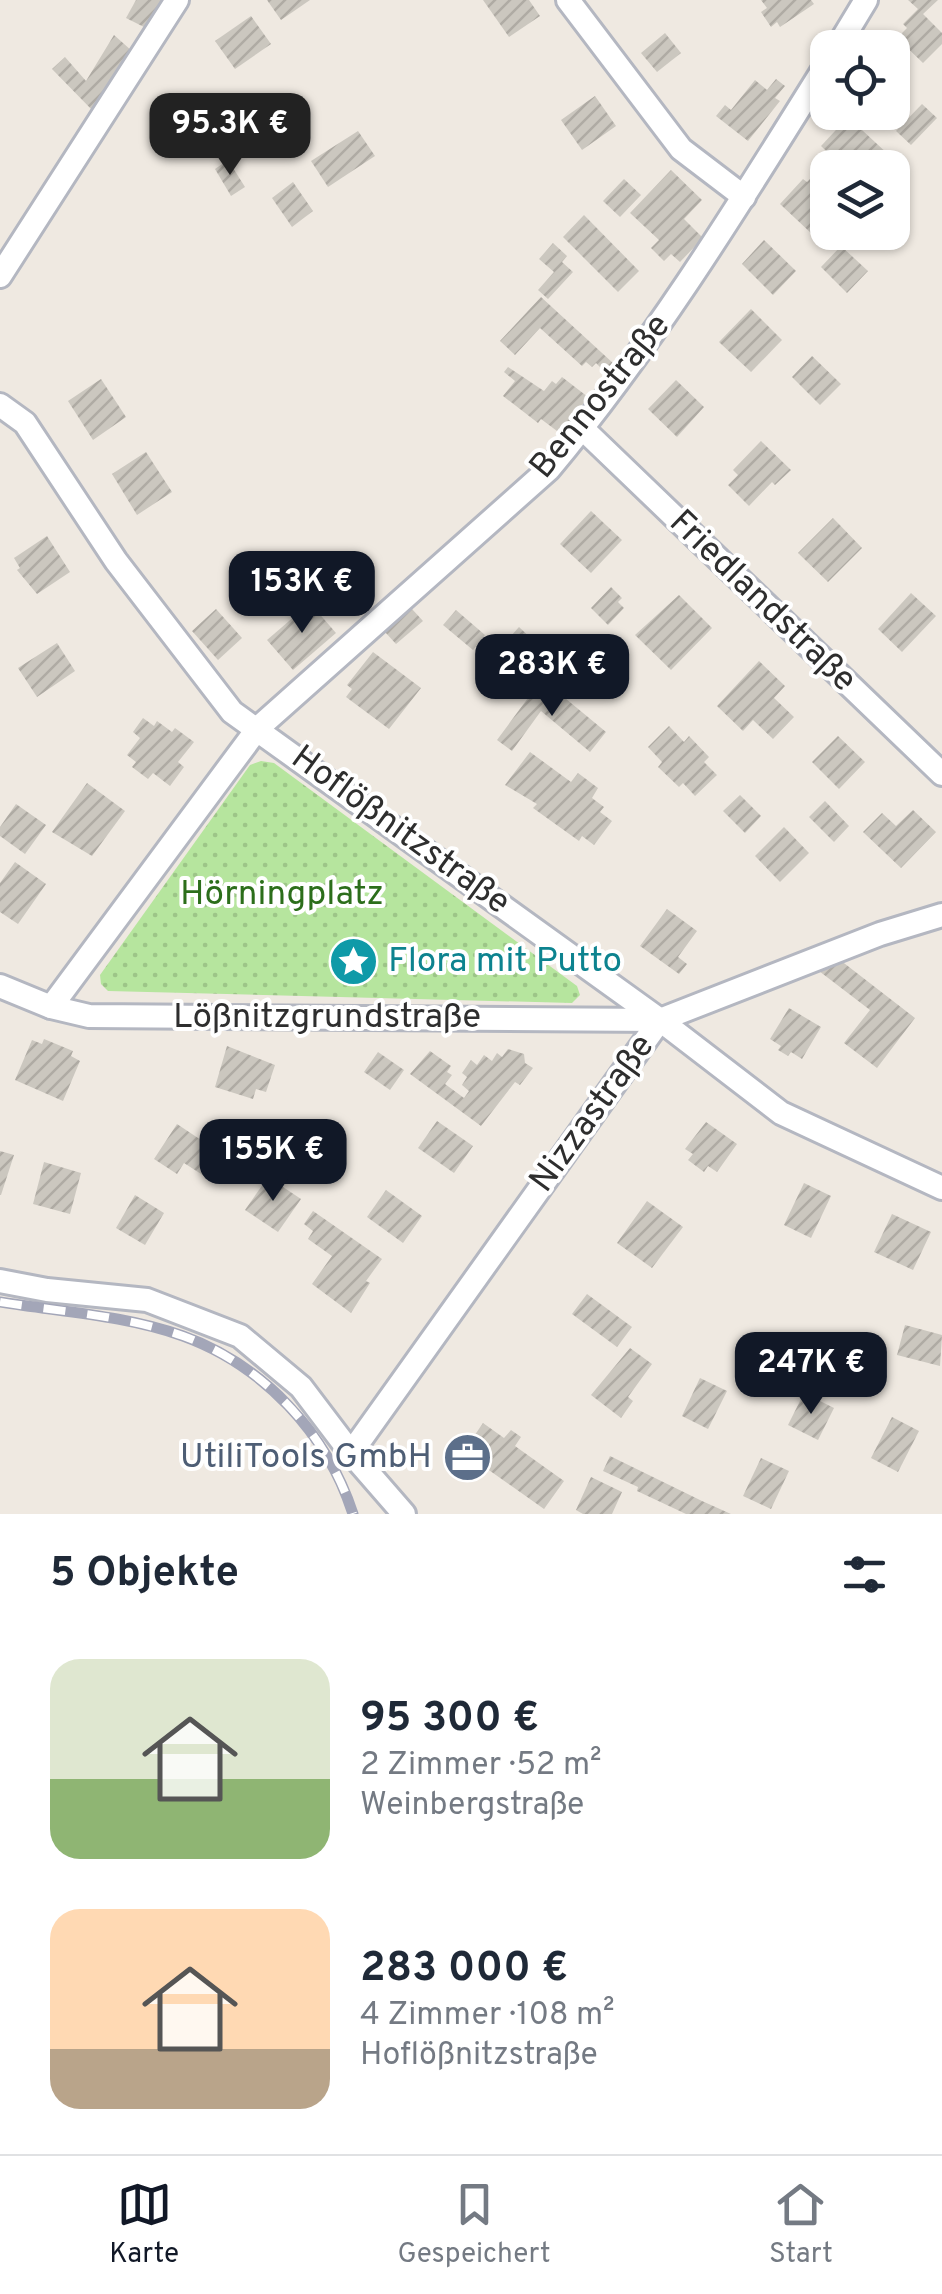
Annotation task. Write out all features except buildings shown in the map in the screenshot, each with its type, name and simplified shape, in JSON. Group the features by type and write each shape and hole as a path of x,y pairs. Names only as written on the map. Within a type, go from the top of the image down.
{"street":[{"path":"0,276 176,0"},
{"path":"568,0 682,149 744,197"},
{"path":"848,30 866,0"},
{"name":"Bennostraße","path":"51,1007 258,728 549,470 583,429 645,348 810,91"},
{"name":"Hoflößnitzstraße","path":"0,405 25,423 116,561 232,712 660,1020 782,1113 942,1188"},
{"name":"Friedlandstraße","path":"583,429 942,774"},
{"name":"Nizzastraße","path":"351,1453 660,1020 880,934 942,915"},
{"name":"Lößnitzgrundstraße","path":"0,986 51,1007 89,1016 660,1020"},
{"path":"0,1281 146,1300 240,1336 300,1386 404,1514"}],"green space":[{"name":"Hörningplatz","path":"261,761 274,763 577,986 580,995 572,1003 108,991 101,984 100,975 250,765"}],"railway":[{"path":"0,1302 161,1329 240,1365 265,1384 309,1430 342,1484 353,1514"}],"place":[{"name":"Flora mit Putto","path":"353,962"},
{"name":"UtiliTools GmbH","path":"467,1458"}]}
